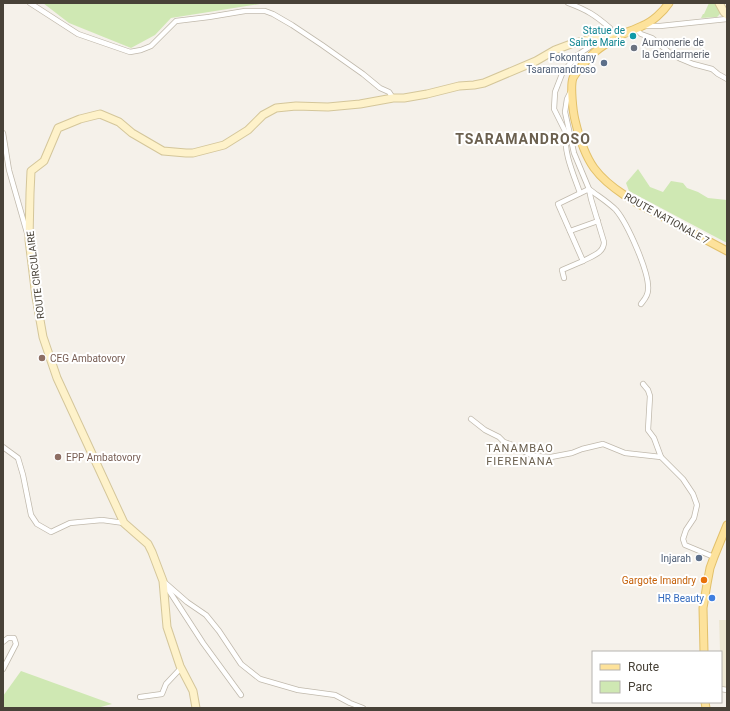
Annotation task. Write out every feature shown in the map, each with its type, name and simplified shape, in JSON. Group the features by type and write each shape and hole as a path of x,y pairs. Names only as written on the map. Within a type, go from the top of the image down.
{"main road":[{"name":"ROUTE NATIONALE 7","path":"669,3 665,9 643,26 608,39 588,58 573,79 572,103 574,117 583,148 588,159 609,184 637,203 727,251"},
{"path":"704,651 703,608 710,568 727,525"}],"street":[{"path":"30,3 78,34 130,52 151,46 176,21 245,11 265,11 292,25 328,49 380,88 389,92 392,98 404,98 459,86 484,83 571,44 608,39"},
{"path":"568,3 586,10 610,28 608,39"},
{"path":"719,3 727,15"},
{"path":"643,26 660,26 727,19"},
{"path":"636,29 641,34 652,38 670,53 693,64 712,69 727,79"},
{"path":"580,193 567,156 565,140 567,135 554,109 555,92 562,74 576,56 608,39"},
{"path":"564,278 562,270 601,252 604,247 604,242 588,189 574,153 565,112 567,99 572,90"},
{"name":"ROUTE CIRCULAIRE","path":"196,708 193,691 182,668 167,627 164,581 148,544 124,523 56,378 43,337 29,240 31,171 44,161 58,128 80,119 100,114 119,122 132,133 163,152 186,154 224,145 248,130 263,115 276,108 296,106 328,107 360,104 392,98"},
{"path":"3,133 9,170 29,240"},
{"path":"583,261 558,204 588,189"},
{"path":"588,189 606,201 616,211 627,228 639,252 648,290 646,297 641,304"},
{"path":"570,231 598,221"},
{"path":"642,384 648,390 650,396 648,430 654,438 661,457 683,479 694,494 698,505 694,518 686,530 683,539 685,545 714,557"},
{"path":"471,418 485,430 499,437 504,442 533,456 551,457 572,453 603,444 625,453 661,457"},
{"path":"3,447 18,458 31,515 37,524 51,532 70,523 102,520 124,523"},
{"path":"164,581 202,643 241,695"},
{"path":"164,581 187,602 206,614 241,664 260,679 298,690 335,695 363,708"},
{"path":"3,642 8,638 14,638 16,644 3,669"},
{"path":"140,697 162,694 166,684 182,668"}],"shaded area":[{"path":"719,620 727,620 727,687 722,687 722,651 720,651"}],"green space":[{"path":"43,3 266,3 171,18 155,35 131,48 69,23"},
{"path":"709,3 715,3 720,10 720,14 717,17 701,18 704,14"},
{"path":"638,169 650,187 663,192 671,181 683,183 687,188 708,198 727,200 727,243 629,191 626,183"},
{"path":"21,671 112,704 97,708 3,708 3,696"}],"place":[{"name":"Statue de Sainte Marie","path":"633,36"},
{"name":"Aumonerie de la Gendarmerie","path":"634,48"},
{"name":"Fokontany Tsaramandroso","path":"604,63"},
{"name":"CEG Ambatovory","path":"42,358"},
{"name":"EPP Ambatovory","path":"58,457"},
{"name":"Injarah","path":"699,558"},
{"name":"Gargote Imandry","path":"704,580"},
{"name":"HR Beauty","path":"712,598"}],"district":[{"name":"TSARAMANDROSO","path":"523,139"},
{"name":"TANAMBAO FIERENANA","path":"520,454"}]}
